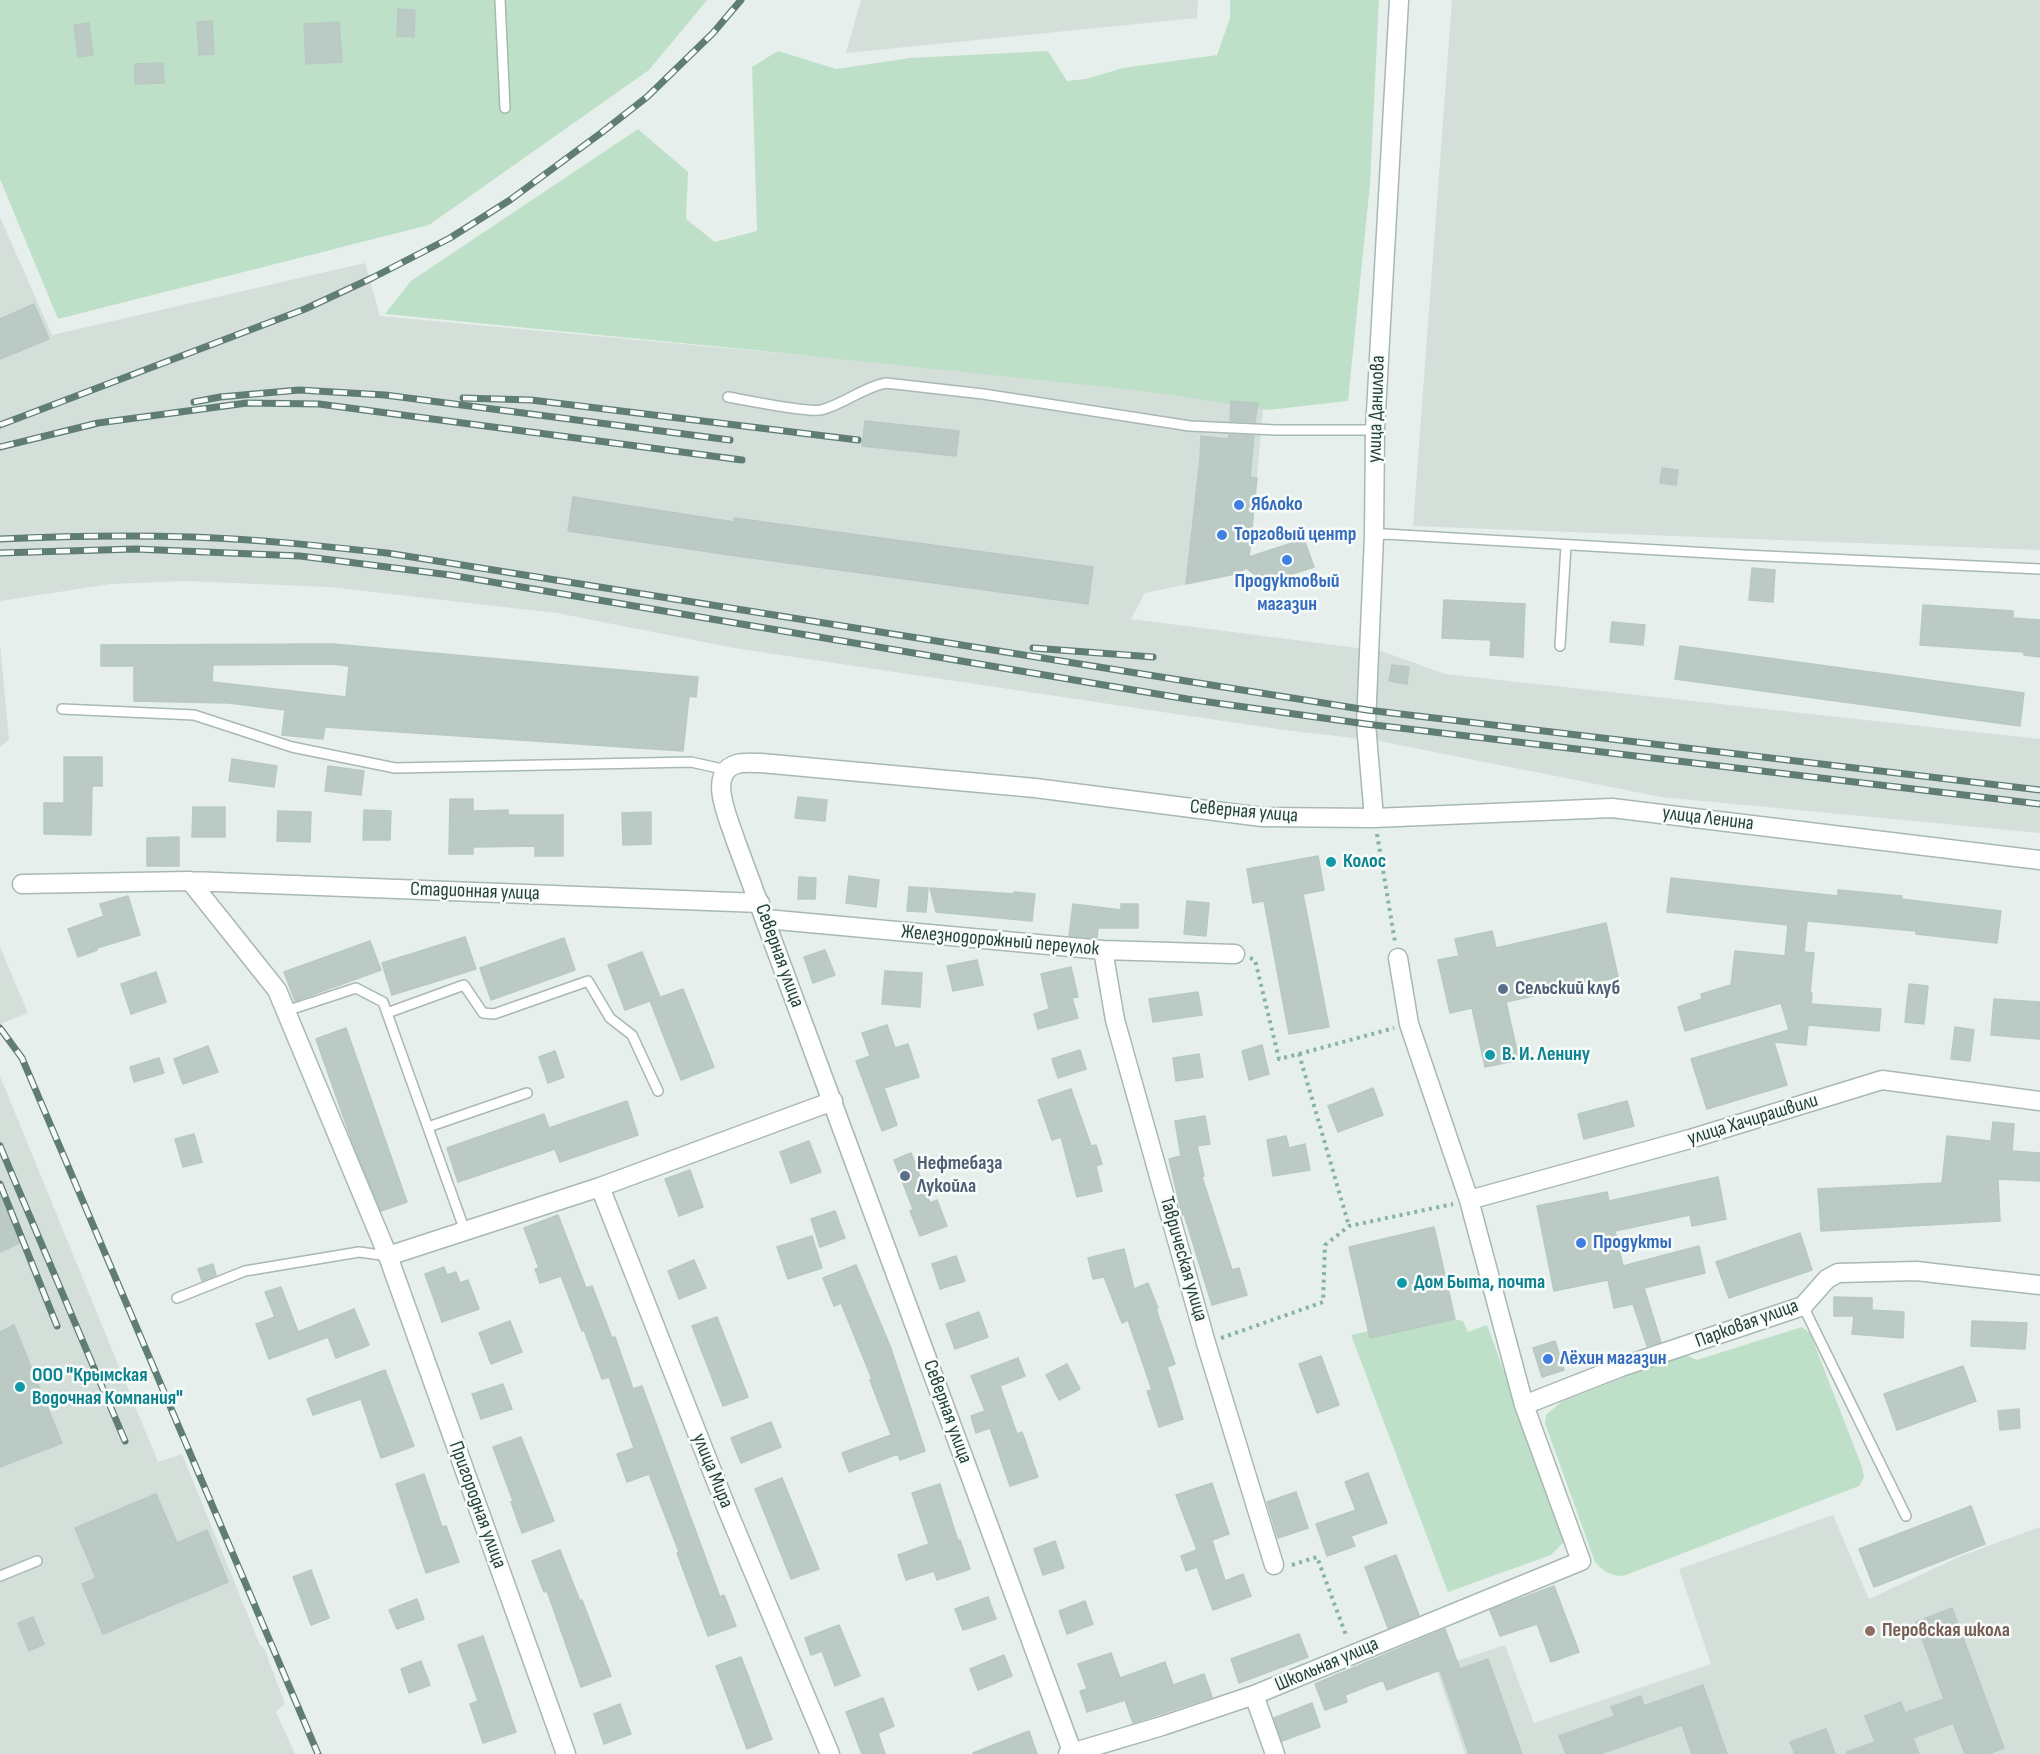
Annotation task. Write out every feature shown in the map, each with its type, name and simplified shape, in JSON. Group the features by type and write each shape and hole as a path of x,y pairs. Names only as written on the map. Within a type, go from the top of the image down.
{"street":[{"name":"улица Данилова","path":"1374,818 1366,724 1374,536 1375,430 1399,0"},
{"name":"Северная улица","path":"1071,1753 735,839 721,792 721,780 726,770 737,764 761,763 1035,788 1262,817 1374,818"},
{"name":"улица Ленина","path":"1374,818 1612,808 2040,860"},
{"name":"Стадионная улица","path":"22,884 190,881 763,911"},
{"path":"190,881 277,990 388,1256 600,1187 833,1101"},
{"name":"Железнодорожный переулок","path":"763,911 1103,950 1235,954"},
{"name":"Таврическая улица","path":"1103,950 1115,1020 1206,1343 1274,1565"},
{"path":"1398,958 1409,1024 1469,1200 1524,1405"},
{"name":"улица Хачирашвили","path":"1469,1200 1690,1139 1881,1080 2040,1101"},
{"name":"улица Мира","path":"600,1187 729,1514 830,1754"},
{"name":"Пригородная улица","path":"388,1256 566,1754"},
{"name":"Парковая улица","path":"1524,1405 1621,1367 1803,1306 1827,1278 1838,1273 1916,1271 2040,1285"},
{"name":"Школьная улица","path":"1071,1753 1254,1695 1581,1561 1524,1405"},
{"path":"1254,1695 1275,1754"}],"lane":[{"path":"500,0 505,108"},
{"path":"728,397 819,411 845,402 872,386 886,383 983,394 1190,426 1276,430 1375,430"},
{"path":"1374,536 1385,534 2040,569"},
{"path":"1560,646 1566,545"},
{"path":"62,709 194,715 292,747 395,768 692,762 726,770"},
{"path":"387,1013 464,986 483,1013 494,1014 588,981 610,1018 632,1035 658,1091"},
{"path":"286,1011 356,988 383,1002 465,1231"},
{"path":"428,1127 527,1093"},
{"path":"177,1298 244,1271 358,1252 388,1256"},
{"path":"1803,1306 1906,1516"},
{"path":"0,1576 37,1561"}],"path":[{"path":"1374,818 1398,958"},
{"path":"1235,954 1255,960 1279,1059 1409,1024"},
{"path":"1299,1054 1349,1226"},
{"path":"1206,1343 1323,1302 1325,1245 1349,1226 1469,1200"},
{"path":"1274,1565 1282,1569 1317,1557 1352,1654"}],"shaded area":[{"path":"861,0 1198,0 1197,18 846,53"},
{"path":"1452,0 2040,0 2040,550 1413,526"},
{"path":"0,217 52,335 365,263 380,316 1264,398 1249,566 1240,573 1145,593 1131,619 1381,651 1445,674 2040,739 2040,833 1661,797 1379,741 1277,729 734,648 557,613 329,587 185,581 111,584 0,601"},
{"path":"0,644 9,740 0,747"},
{"path":"0,947 28,1013 0,1024"},
{"path":"0,1076 158,1462 182,1454 260,1645 264,1648 285,1704 276,1712 295,1754 0,1754"},
{"name":"Перовская школа","path":"1833,1515 1869,1599 1961,1556 2040,1527 2040,1754 1465,1754 1436,1668 1505,1645 1534,1723 1711,1664 1679,1569"}],"green space":[{"path":"0,0 707,0 649,70 429,225 58,319 0,179"},
{"path":"1230,0 1379,0 1370,184 1348,401 1268,410 1144,391 385,314 411,281 638,129 688,172 686,219 715,242 757,231 752,67 778,51 836,69 910,58 1048,51 1067,81 1086,79 1123,68 1217,55 1230,18"},
{"path":"1436,1316 1463,1321 1468,1332 1487,1325 1566,1540 1551,1555 1448,1592 1351,1335"},
{"path":"1802,1327 1810,1333 1862,1467 1864,1477 1859,1486 1623,1576 1611,1574 1601,1568 1595,1562 1545,1423 1546,1415 1561,1402 1684,1354 1697,1360"}],"building":[{"path":"398,9 415,10 414,37 397,36"},
{"path":"212,21 214,54 199,55 197,22"},
{"path":"339,22 342,62 306,64 304,24"},
{"path":"89,23 93,55 78,57 74,25"},
{"path":"163,63 164,83 135,84 135,64"},
{"path":"34,304 49,339 0,359 0,319"},
{"path":"1231,401 1258,403 1255,422 1230,421"},
{"path":"865,421 959,431 956,456 862,446"},
{"name":"Торговый центр","path":"1229,435 1254,436 1250,477 1257,478 1249,557 1304,539 1314,567 1289,575 1283,585 1271,587 1246,568 1240,573 1186,584 1201,436 1228,439"},
{"path":"1662,468 1678,470 1676,485 1660,483"},
{"path":"573,497 734,522 734,518 1093,567 1088,604 568,531"},
{"path":"1752,568 1775,570 1773,602 1749,600"},
{"path":"1444,600 1525,604 1523,657 1490,655 1491,640 1442,638"},
{"path":"1923,605 2013,611 2013,618 2040,620 2040,657 2024,655 2024,652 1920,645"},
{"path":"1612,622 1645,625 1643,645 1610,642"},
{"path":"333,644 698,677 696,697 689,696 683,751 325,727 323,739 282,735 285,710 229,703 134,701 134,666 101,666 101,645","holes":["331,664 349,666 346,697 212,682 213,665"]},
{"path":"1680,646 2024,693 2020,726 1675,679"},
{"path":"1392,665 1409,667 1407,684 1389,681"},
{"path":"64,757 102,757 102,786 92,786 91,835 44,834 44,803 64,803"},
{"path":"232,759 277,766 274,787 229,781"},
{"path":"328,766 364,771 361,795 325,791"},
{"path":"798,797 827,800 825,821 795,818"},
{"path":"450,799 473,799 473,811 508,810 508,815 563,815 563,856 535,856 535,846 473,847 473,854 449,854"},
{"path":"193,807 225,807 225,837 192,837"},
{"path":"364,810 391,811 390,840 363,840"},
{"path":"278,811 311,812 310,842 277,841"},
{"path":"651,812 651,844 623,845 622,813"},
{"path":"179,837 179,866 147,866 147,838"},
{"path":"1318,856 1324,890 1303,894 1329,1027 1289,1034 1264,901 1253,903 1247,869"},
{"path":"849,876 879,880 876,907 846,903"},
{"path":"799,877 816,878 815,899 798,899"},
{"path":"1671,878 1838,896 1838,890 1902,896 1901,899 2001,911 1997,943 1916,934 1916,931 1807,921 1804,952 1814,953 1811,1004 1881,1009 1879,1031 1808,1025 1806,1045 1774,1042 1787,1085 1707,1109 1691,1059 1789,1030 1781,1003 1685,1031 1678,1007 1702,999 1701,994 1731,985 1735,951 1785,956 1788,925 1667,912"},
{"path":"909,887 928,888 926,912 907,911"},
{"path":"930,888 1035,894 1032,921 936,912"},
{"path":"128,896 140,935 97,948 97,950 78,957 68,929 104,916 100,904"},
{"path":"1187,901 1209,903 1206,936 1184,934"},
{"path":"1073,904 1121,910 1121,904 1138,904 1138,928 1098,928 1097,938 1069,936"},
{"name":"Сельский клуб","path":"1606,923 1618,977 1506,1002 1519,1060 1485,1067 1472,1008 1450,1013 1438,960 1459,956 1455,939 1492,931 1496,948"},
{"path":"465,937 476,969 392,995 382,963"},
{"path":"564,938 575,970 491,1000 480,968"},
{"path":"370,941 381,970 295,1001 284,972"},
{"path":"825,950 835,975 813,983 804,957"},
{"path":"642,952 660,997 625,1010 608,965"},
{"path":"977,960 983,985 953,991 947,966"},
{"path":"1071,967 1078,997 1072,998 1078,1018 1038,1029 1034,1014 1049,1009 1041,974"},
{"path":"885,971 922,973 920,1007 882,1004"},
{"path":"156,972 166,1002 131,1014 121,984"},
{"path":"1909,984 1928,986 1924,1024 1905,1022"},
{"path":"683,989 714,1067 681,1080 650,1001"},
{"path":"1198,992 1202,1015 1153,1022 1149,999"},
{"path":"1994,999 2040,1002 2040,1039 1991,1035"},
{"path":"887,1025 895,1048 908,1044 919,1077 884,1088 897,1125 882,1131 856,1061 870,1056 862,1033"},
{"path":"1955,1027 1974,1030 1970,1061 1951,1059"},
{"path":"346,1028 407,1202 381,1211 352,1141 316,1039"},
{"path":"1262,1045 1269,1074 1249,1080 1242,1051"},
{"path":"208,1046 218,1072 183,1084 174,1059"},
{"path":"1080,1050 1086,1069 1058,1078 1052,1059"},
{"path":"555,1051 564,1077 548,1083 539,1057"},
{"path":"1199,1054 1203,1077 1176,1081 1173,1058"},
{"path":"159,1058 164,1073 134,1082 130,1067"},
{"path":"1373,1088 1383,1115 1338,1132 1328,1106"},
{"path":"1071,1089 1091,1146 1096,1145 1102,1164 1096,1166 1102,1191 1077,1197 1061,1137 1052,1140 1038,1100"},
{"path":"627,1101 638,1135 560,1162 555,1149 458,1182 447,1148 544,1114 549,1128"},
{"path":"1627,1101 1634,1126 1584,1139 1578,1114"},
{"path":"1205,1116 1210,1144 1197,1146 1204,1176 1202,1177 1232,1270 1239,1268 1247,1295 1212,1305 1184,1214 1182,1215 1169,1159 1181,1156 1175,1121"},
{"path":"1993,1122 2014,1124 2012,1151 2040,1153 2040,1181 1998,1179 2000,1221 1821,1231 1818,1189 1942,1183 1947,1136 1991,1141"},
{"path":"194,1134 202,1162 183,1167 175,1139"},
{"path":"1286,1136 1289,1148 1305,1144 1310,1170 1273,1176 1267,1140"},
{"path":"809,1141 821,1172 791,1183 780,1152"},
{"path":"911,1153 930,1203 937,1200 947,1226 920,1236 910,1211 913,1209 894,1160"},
{"path":"690,1170 703,1207 679,1216 665,1179"},
{"path":"1718,1177 1726,1219 1692,1226 1690,1215 1615,1231 1623,1266 1699,1246 1705,1273 1644,1288 1661,1342 1647,1346 1633,1304 1614,1308 1608,1280 1554,1291 1537,1206 1607,1192 1609,1201"},
{"path":"0,1190 22,1242 0,1252"},
{"path":"835,1211 845,1238 820,1247 811,1219"},
{"path":"558,1215 586,1288 592,1286 612,1338 615,1337 633,1389 642,1386 720,1597 724,1595 736,1626 708,1636 649,1474 627,1482 617,1454 634,1448 609,1377 602,1379 561,1276 540,1283 535,1269 539,1268 524,1228"},
{"name":"Дом Быта, почта","path":"1434,1227 1455,1319 1370,1338 1349,1247"},
{"path":"1800,1233 1812,1270 1729,1298 1716,1262"},
{"path":"812,1236 822,1268 788,1279 777,1247"},
{"path":"1124,1249 1134,1289 1148,1283 1175,1364 1167,1367 1183,1419 1159,1427 1147,1391 1152,1390 1128,1320 1122,1323 1104,1277 1093,1279 1088,1258"},
{"path":"956,1256 965,1281 940,1289 932,1264"},
{"path":"694,1260 706,1288 679,1299 668,1271"},
{"path":"213,1264 216,1275 202,1281 198,1269"},
{"path":"856,1265 890,1346 925,1451 900,1460 898,1454 849,1472 842,1453 891,1435 870,1380 872,1379 841,1303 834,1306 823,1278"},
{"path":"444,1267 447,1275 456,1272 460,1283 468,1280 479,1309 442,1322 425,1274"},
{"path":"281,1287 298,1332 354,1309 369,1345 336,1358 328,1337 269,1359 256,1324 275,1317 265,1292"},
{"path":"1834,1297 1872,1298 1872,1310 1904,1312 1903,1338 1852,1334 1854,1316 1834,1316"},
{"path":"979,1312 988,1337 955,1349 946,1324"},
{"path":"717,1317 748,1397 723,1406 692,1326"},
{"path":"510,1321 522,1352 491,1364 479,1333"},
{"path":"1972,1321 2027,1323 2025,1349 1971,1346"},
{"name":"ООО \"Крымская Водочная Компания\"","path":"14,1325 62,1443 0,1467 0,1332"},
{"name":"Лёхин магазин","path":"1555,1341 1564,1370 1542,1377 1533,1348"},
{"path":"1321,1356 1339,1405 1317,1413 1299,1364"},
{"path":"1018,1358 1025,1376 1000,1386 1017,1434 1022,1432 1038,1477 1010,1486 990,1428 976,1433 971,1416 985,1411 971,1376"},
{"path":"1067,1364 1080,1389 1059,1400 1046,1375"},
{"path":"1963,1366 1976,1401 1897,1430 1884,1394"},
{"path":"385,1370 414,1446 381,1458 361,1399 313,1415 307,1399"},
{"path":"503,1384 512,1409 481,1419 472,1394"},
{"path":"2019,1409 2020,1428 2000,1430 1998,1411"},
{"path":"771,1422 781,1447 741,1463 731,1438"},
{"path":"521,1437 554,1521 522,1533 493,1447"},
{"path":"1368,1473 1387,1523 1351,1536 1355,1546 1327,1556 1316,1524 1356,1510 1345,1482"},
{"path":"424,1474 442,1527 446,1526 459,1562 426,1573 396,1484"},
{"path":"782,1478 819,1569 791,1579 755,1489"},
{"path":"1212,1483 1229,1534 1212,1540 1225,1581 1243,1574 1251,1596 1213,1610 1197,1567 1186,1571 1181,1556 1197,1550 1176,1495"},
{"path":"940,1484 958,1541 960,1540 970,1569 937,1580 934,1571 906,1580 898,1555 929,1544 912,1493"},
{"path":"1296,1492 1308,1528 1278,1538 1267,1502"},
{"path":"156,1494 177,1543 207,1530 228,1582 103,1634 82,1584 96,1578 75,1528"},
{"path":"1971,1506 1985,1544 1874,1587 1859,1549"},
{"path":"1055,1541 1064,1568 1043,1575 1034,1549"},
{"path":"560,1550 611,1676 581,1687 547,1591 544,1592 532,1561"},
{"path":"1396,1555 1419,1615 1388,1628 1365,1567"},
{"path":"311,1570 329,1618 311,1625 293,1577"},
{"path":"1554,1586 1579,1652 1551,1662 1537,1624 1500,1636 1490,1610"},
{"path":"988,1597 996,1619 963,1630 955,1609"},
{"path":"417,1599 424,1619 397,1629 389,1610"},
{"path":"1085,1601 1093,1624 1067,1634 1059,1611"},
{"path":"1952,1608 2004,1748 1988,1754 1965,1754 1953,1723 1913,1738 1919,1754 1847,1754 1847,1752 1875,1742 1865,1716 1901,1702 1905,1713 1944,1699 1916,1622"},
{"path":"33,1617 44,1644 29,1651 18,1623"},
{"path":"839,1625 860,1676 835,1686 822,1651 811,1655 805,1638"},
{"path":"1445,1629 1460,1669 1488,1659 1522,1754 1469,1754 1440,1670 1387,1690 1383,1680 1345,1695 1347,1702 1325,1710 1315,1684"},
{"path":"1299,1634 1308,1657 1239,1683 1231,1659"},
{"path":"483,1636 516,1732 483,1743 470,1704 478,1701 458,1645"},
{"path":"1111,1653 1120,1678 1165,1662 1173,1685 1204,1674 1212,1697 1133,1723 1125,1700 1087,1712 1080,1691 1087,1689 1078,1664"},
{"path":"1004,1655 1012,1676 978,1690 970,1669"},
{"path":"741,1657 772,1739 747,1749 716,1666"},
{"path":"421,1661 430,1685 409,1693 401,1669"},
{"path":"1703,1685 1727,1754 1692,1754 1682,1725 1600,1754 1566,1754 1559,1736 1615,1716 1611,1707 1641,1696 1644,1706"},
{"path":"883,1698 894,1726 878,1733 885,1754 862,1754 846,1712"},
{"path":"1312,1703 1320,1727 1282,1741 1274,1718"},
{"path":"620,1704 631,1734 604,1744 594,1714"},
{"path":"1826,1729 1835,1754 1795,1754 1790,1742"},
{"path":"1029,1731 1037,1754 973,1754 973,1753"}],"railway":[{"path":"0,425 305,309 450,238 510,200 647,97 713,33 741,0"},
{"path":"194,402 220,397 299,390 385,395 730,440"},
{"path":"463,398 531,400 858,440"},
{"path":"0,447 98,423 247,403 319,404 742,460"},
{"path":"0,539 96,536 192,537 314,545 387,553 1367,710 2040,790"},
{"path":"0,553 135,549 300,556 450,575 1187,699 1366,724 2040,804"},
{"path":"1033,648 1153,657"},
{"path":"0,1028 22,1058 318,1754"},
{"path":"0,1146 125,1441"},
{"path":"0,1184 57,1326"}],"place":[{"name":"Яблоко","path":"1239,505"},
{"name":"Торговый центр","path":"1222,535"},
{"name":"Продуктовый магазин","path":"1287,560"},
{"name":"Колос","path":"1331,862"},
{"name":"Сельский клуб","path":"1503,989"},
{"name":"В. И. Ленину","path":"1490,1055"},
{"name":"Нефтебаза Лукойла","path":"905,1176"},
{"name":"Продукты","path":"1581,1243"},
{"name":"Дом Быта, почта","path":"1402,1283"},
{"name":"Лёхин магазин","path":"1548,1359"},
{"name":"ООО \"Крымская Водочная Компания\"","path":"20,1387"},
{"name":"Перовская школа","path":"1870,1631"}]}
